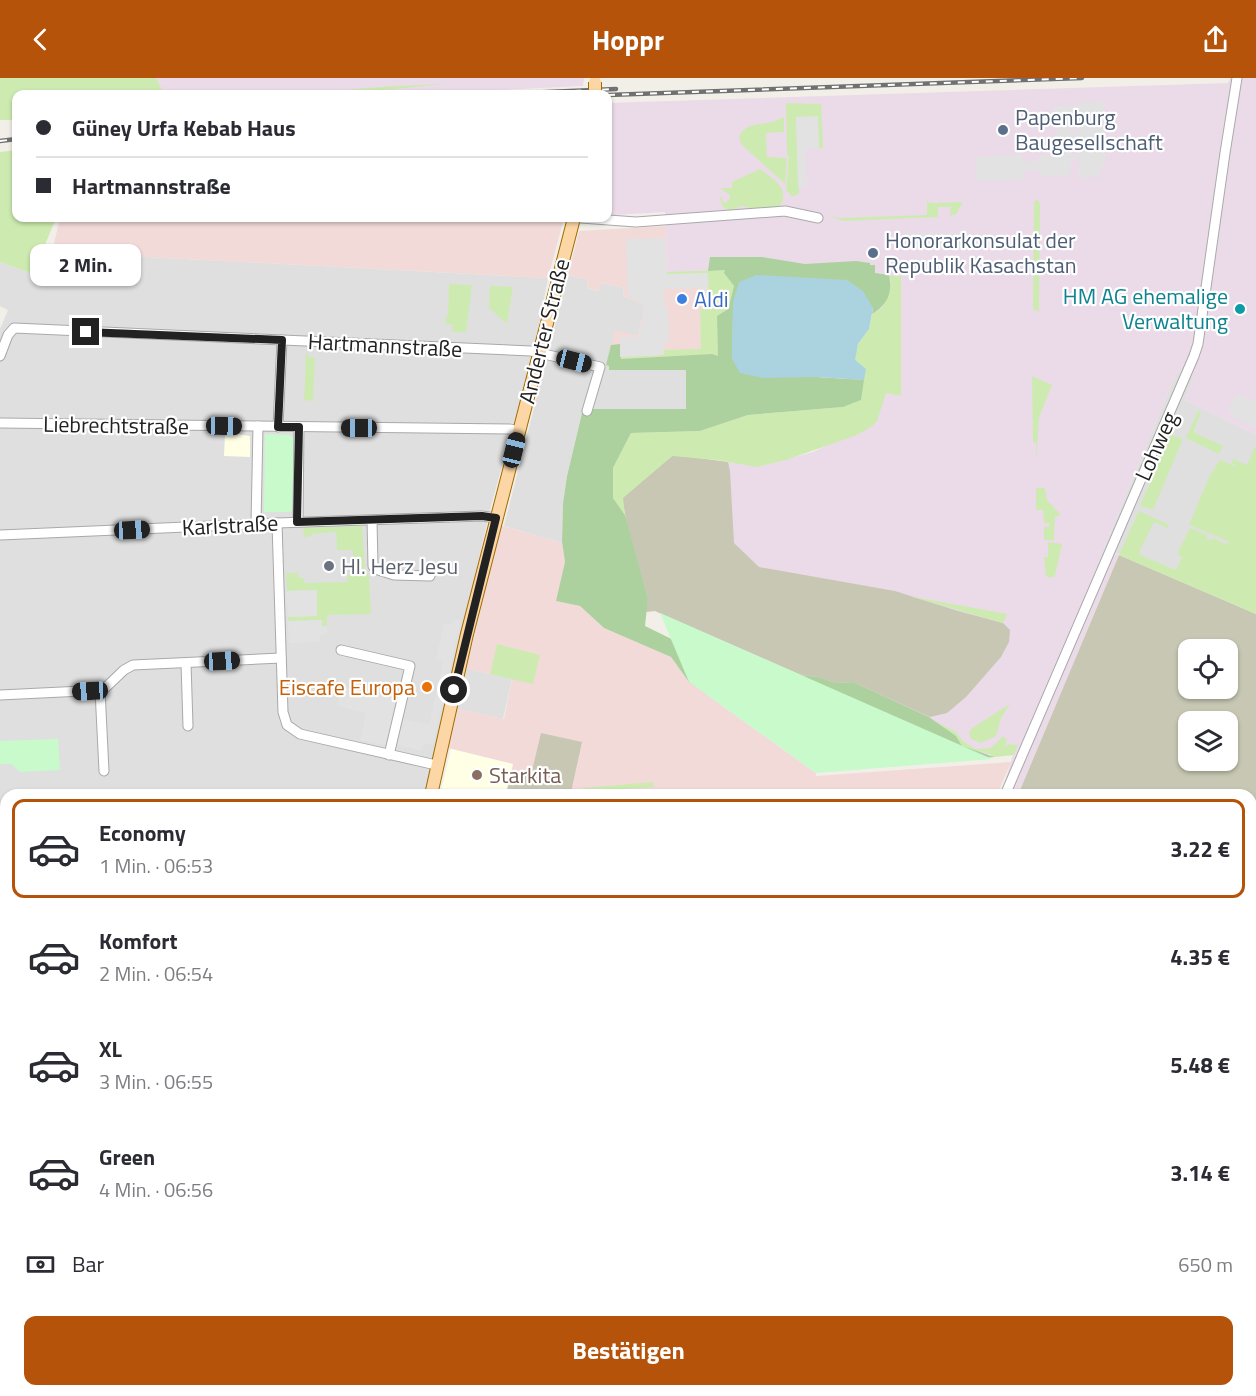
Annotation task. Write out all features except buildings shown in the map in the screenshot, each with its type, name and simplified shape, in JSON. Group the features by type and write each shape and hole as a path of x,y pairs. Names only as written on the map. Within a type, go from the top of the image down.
{"main road":[{"name":"Anderter Straße","path":"432,789 496,518 573,222"}],"street":[{"name":"Lohweg","path":"1008,789 1194,356 1237,78"},
{"path":"612,220 636,222 785,211 818,218"},
{"name":"Hartmannstraße","path":"0,356 11,331 17,328 538,353 600,367 587,411"},
{"path":"278,427 282,340"},
{"name":"Liebrechtstraße","path":"0,423 510,429 519,431"},
{"path":"256,524 258,426"},
{"path":"297,522 299,427"},
{"name":"Karlstraße","path":"0,535 297,522 482,516 496,518"},
{"path":"372,520 373,566 375,569 394,575 430,576"},
{"path":"277,523 284,718 292,730 300,734 436,765"},
{"path":"341,650 410,666 389,755"},
{"path":"0,695 100,690 106,688 124,670 133,665 281,658"},
{"path":"186,663 188,726"},
{"path":"100,690 104,771"}],"shaded area":[{"path":"146,78 584,78 583,86 497,90 145,90"},
{"path":"1230,78 1256,78 1256,435 1185,400 1194,377 1177,371 1104,548 1119,555 1021,789 1003,789 1014,751 982,755 655,611 645,612 627,525 634,489 665,462 686,457 761,466 813,452 873,423 866,369 873,308 668,273 665,212 612,214 612,103 1228,83"},
{"path":"1104,102 1106,162 1097,177 1079,178 1077,103"},
{"path":"1075,105 1076,126 1068,127 1069,130 1076,130 1077,150 1069,151 1070,154 1076,154 1076,160 1070,161 1071,175 1040,176 1039,170 1023,171 1023,179 977,181 976,157 1022,155 1023,162 1039,161 1039,155 1061,155 1061,151 1055,151 1055,131 1061,130 1060,114 1054,113 1054,107"},
{"path":"818,116 819,148 805,149 807,187 798,187 796,117"},
{"path":"59,222 563,222 548,278 52,252"},
{"path":"666,226 668,273 725,270 718,357 609,370 609,366 606,365 615,330 638,336 645,305 623,296 624,288 601,283 599,291 587,288 588,280 568,275 579,231"},
{"path":"907,233 965,234 964,249 906,249"},
{"path":"665,238 667,274 708,273 708,292 699,293 699,288 664,289 665,308 668,308 669,342 663,342 664,355 620,357 620,337 639,337 645,308 645,305 628,296 626,239"},
{"path":"52,252 548,278 535,346 491,506 426,789 0,789 0,329 8,310 0,306 0,262 33,274"},
{"path":"568,275 588,280 587,288 598,291 601,283 624,288 623,296 645,305 638,336 615,331 609,369 686,370 686,409 583,409 567,476 563,503 562,543 504,526"},
{"path":"1177,371 1194,377 1185,400 1256,435 1256,490 1204,591 1104,548"},
{"path":"1236,393 1256,402 1256,428 1232,417 1234,415 1228,411"},
{"path":"225,435 250,436 250,457 224,456"},
{"path":"676,455 728,462 734,543 759,567 895,591 1003,623 1010,630 1009,642 1001,657 966,697 947,713 930,717 853,682 837,683 801,675 655,611 645,612 648,598 627,525 622,498"},
{"path":"499,525 562,543 565,562 557,601 580,606 604,628 671,657 689,682 816,773 816,776 1011,762 1000,789 564,789 531,775 511,771 512,764 445,747 454,708 504,719 512,679 464,668"},
{"path":"1119,555 1256,614 1256,789 1021,789"},
{"path":"317,590 317,616 288,617 286,591"},
{"path":"453,619 461,620 433,745 424,743 422,751 397,745 402,719 429,725 443,662 436,659 444,623 451,624"},
{"path":"322,620 322,626 327,626 327,634 320,635 320,642 289,643 288,621"},
{"path":"464,668 512,679 503,719 454,708"},
{"path":"342,687 399,700 389,743 385,745 360,740 366,713 337,706"},
{"path":"541,733 582,742 572,789 507,789 511,771 531,775"},
{"name":"Starkita","path":"451,749 513,764 507,789 441,789"}],"green space":[{"path":"0,78 156,78 162,90 12,90 12,120 0,120"},
{"path":"447,84 383,90 346,90"},
{"path":"786,103 821,104 823,148 819,148 818,117 796,117 799,194 791,197 791,194 786,191 789,156 787,154"},
{"path":"784,117 784,132 766,133 767,157 787,158 785,184 742,145 739,138 749,126 776,121"},
{"path":"12,150 12,222 54,222 33,274 0,262 0,152"},
{"path":"760,169 775,180 782,190 782,201 779,207 759,210 742,206 730,211 722,206 720,197 726,203 730,195 720,188 732,188 732,182"},
{"path":"1038,200 1040,204 1039,312 1033,309 1034,201"},
{"path":"927,201 931,203 963,202 956,214 950,216 951,207 938,207 938,217 843,221 826,215 839,218 927,215"},
{"path":"710,257 762,257 805,264 856,261 870,263 870,265 875,265 875,273 889,275 889,293 882,307 872,314 873,308 733,325 732,359 817,377 864,380 861,400 843,407 748,415 700,431 631,433 613,468 613,498 625,515 648,598 645,626 690,648 789,674 818,677 837,683 853,682 929,717 956,736 962,746 995,757 817,771 689,682 671,657 604,628 580,606 556,601 565,562 562,542 563,503 583,409 686,409 686,370 609,370 609,366 606,365 611,345 620,344 621,359 712,354 718,356 717,316 728,309 734,286 724,273 725,270 708,271"},
{"path":"725,270 725,274 734,286 728,309 717,316 718,357 712,354 620,359 620,357 663,355 663,350 701,349 700,309 709,309 708,273 667,275 666,272"},
{"path":"889,276 901,276 901,396 886,393 877,421 871,427 857,435 786,460 757,467 717,460 672,456 623,498 625,515 613,498 613,468 631,433 700,431 748,415 843,407 858,344 869,329 872,314 882,308 891,281"},
{"path":"449,284 472,285 466,332 452,332 453,325 446,324"},
{"path":"490,286 513,287 507,324 489,308"},
{"path":"306,353 308,357 315,358 313,401 304,400"},
{"path":"1032,376 1052,385 1039,418 1036,461 1036,443 1033,442"},
{"path":"1198,411 1201,412 1193,432 1223,446 1219,454 1186,438"},
{"path":"265,434 290,435 294,438 292,510 290,512 264,512"},
{"path":"1171,435 1181,438 1182,441 1153,510 1140,506"},
{"path":"1256,445 1256,614 1119,555 1139,511 1169,525 1168,528 1154,522 1139,552 1140,555 1176,570 1182,557 1177,554 1190,528 1207,535 1207,539 1213,538 1228,545 1228,541 1189,525 1210,475 1220,460 1238,467 1232,463 1233,459 1247,465"},
{"path":"1036,488 1045,488 1047,500 1061,515 1055,517 1054,540 1044,540 1044,525 1049,527 1049,523 1044,523 1043,510 1036,510"},
{"path":"362,526 365,572 369,575 371,614 327,615 327,626 322,626 322,620 288,621 288,617 305,617 317,596 316,590 287,591 286,573 298,573 298,577 304,578 304,583 347,582 348,575 354,575 356,572 353,564 353,550 337,550 336,532 304,537 303,528"},
{"path":"1048,542 1062,544 1055,576 1050,578 1046,576 1044,557 1048,557"},
{"path":"909,596 1007,614 1003,623"},
{"path":"660,613 992,759 816,773 689,682"},
{"path":"497,644 540,655 533,684 490,674"},
{"path":"1010,704 1001,718 996,736 981,743 971,739 969,732 972,728"},
{"path":"936,722 955,731 963,741 975,749 991,748 1003,736 1007,740 1005,747 1009,744 1018,745 1014,755 995,757 985,752 973,751 962,746 956,736"},
{"path":"58,739 60,770 20,772 11,764 0,764 0,741"},
{"path":"653,782 654,787 624,789 583,788"}],"water":[{"path":"757,275 847,280 863,291 873,308 869,329 858,344 855,360 866,369 864,380 817,377 763,378 740,373 732,359 733,302 739,282"}],"railway":[{"path":"612,95 1082,78"},
{"path":"594,90 616,89"},
{"path":"0,141 12,140"}],"place":[{"name":"Papenburg Baugesellschaft","path":"1003,130"},
{"name":"Honorarkonsulat der Republik Kasachstan","path":"873,253"},
{"name":"Aldi","path":"682,299"},
{"name":"HM AG ehemalige Verwaltung","path":"1240,309"},
{"name":"Hl. Herz Jesu","path":"329,566"},
{"name":"Eiscafe Europa","path":"427,687"},
{"name":"Starkita","path":"477,775"}],"route":[{"path":"86,332 282,340 278,427 299,427 297,522 482,516 496,518 454,690"}]}
